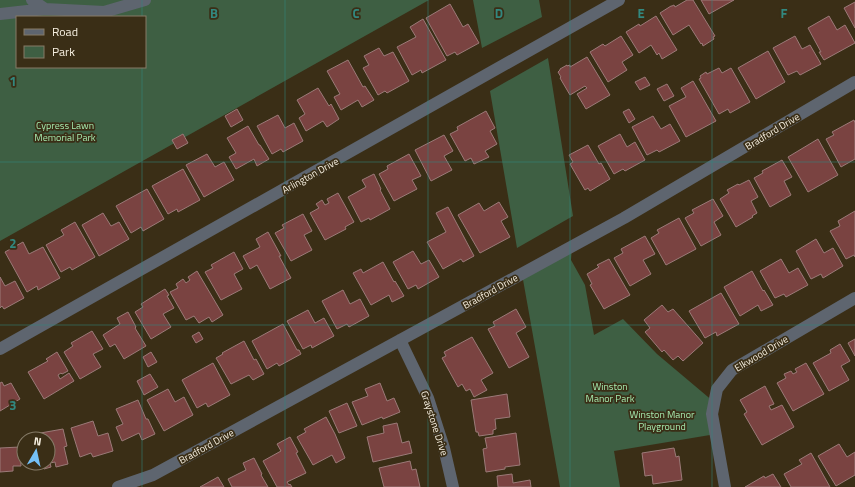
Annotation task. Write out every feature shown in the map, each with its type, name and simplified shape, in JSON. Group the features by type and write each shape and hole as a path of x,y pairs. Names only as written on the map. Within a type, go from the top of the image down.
{"street":[{"path":"32,0 45,8"},
{"path":"0,14 45,8 104,12 145,0"},
{"name":"Arlington Drive","path":"0,349 619,0"},
{"name":"Bradford Drive","path":"118,487 153,476 624,218 855,82"},
{"name":"Elkwood Drive","path":"725,487 712,414 717,389 732,370 855,298"},
{"name":"Graystone Drive","path":"400,340 428,398 444,448 453,487"}],"green space":[{"name":"Cypress Lawn Memorial Park","path":"0,0 429,0 0,241"},
{"path":"473,0 539,0 542,17 482,48"},
{"path":"548,58 573,216 517,248 490,91"},
{"name":"Winston Manor Park","path":"572,246 571,260 585,285 594,335 623,319 657,354 714,402 716,434 614,451 620,487 560,487 522,274"}],"building":[{"path":"687,0 693,0 715,36 713,37 714,39 703,46 689,25 673,35 660,13 671,6 674,5 675,7"},
{"path":"701,0 734,0 709,14"},
{"path":"855,2 855,28 844,8"},
{"path":"450,4 463,27 468,24 479,43 457,55 455,52 447,56 426,18"},
{"path":"656,16 677,50 662,59 659,53 657,55 651,45 639,53 626,32 639,24 640,26"},
{"path":"829,16 837,30 845,25 855,43 824,60 808,28"},
{"path":"423,19 446,60 422,73 421,70 412,75 397,47 416,37 410,27"},
{"path":"621,36 633,55 622,62 627,70 608,82 590,52 603,44 605,46"},
{"path":"795,36 802,49 810,45 821,64 800,75 797,71 788,75 773,48"},
{"path":"379,48 384,56 393,52 409,81 387,93 385,91 378,95 363,68 369,65 364,56"},
{"path":"768,51 785,82 756,99 738,68"},
{"path":"587,57 610,95 586,109 577,94 587,88 585,86 570,95 558,72 567,65 570,65 570,67"},
{"path":"348,60 363,87 365,86 374,100 362,107 358,100 341,110 334,97 340,94 327,71"},
{"path":"719,68 722,73 731,68 750,102 730,113 728,109 719,114 699,79 701,78 700,76 706,72 707,74"},
{"path":"645,77 650,85 640,90 635,82"},
{"path":"693,81 716,121 686,137 669,106 686,97 681,88"},
{"path":"667,84 674,96 664,101 657,89"},
{"path":"318,88 329,106 331,104 339,119 327,127 323,121 306,131 299,118 305,114 297,100"},
{"path":"237,109 243,120 231,127 225,116"},
{"path":"629,109 635,119 629,123 623,112"},
{"path":"486,111 495,128 490,131 497,144 485,151 489,157 474,164 471,158 465,161 450,134 458,130 457,127"},
{"path":"278,115 285,128 294,123 303,141 283,152 281,149 272,154 257,126"},
{"path":"653,116 661,129 670,124 680,141 659,152 657,150 647,155 632,127"},
{"path":"854,120 855,159 841,167 826,139 834,135 832,132"},
{"path":"248,126 269,159 257,166 254,159 236,169 229,157 236,153 227,138"},
{"path":"183,134 188,143 177,149 172,140"},
{"path":"620,134 627,147 635,142 645,160 625,171 623,169 614,174 598,146"},
{"path":"444,135 453,151 444,156 452,170 431,181 415,150"},
{"path":"818,139 838,175 808,192 788,157"},
{"path":"588,145 610,179 590,191 588,188 585,190 570,164 573,162 569,155"},
{"path":"207,154 215,167 224,162 234,180 204,197 186,165"},
{"path":"409,154 421,176 412,180 417,189 394,201 379,174 388,169 387,166"},
{"path":"782,160 792,177 784,181 791,195 770,207 754,178 763,173 762,171"},
{"path":"183,169 200,200 178,212 177,209 168,214 152,186"},
{"path":"374,174 390,209 370,220 369,218 361,222 348,197 366,187 362,180"},
{"path":"749,180 758,197 751,201 757,213 736,227 720,199 729,193 727,190"},
{"path":"147,189 164,219 143,231 141,227 131,233 116,206"},
{"path":"338,193 354,222 345,227 346,229 325,240 310,213 319,208 316,204 322,200 325,205 329,203 327,199"},
{"path":"713,199 723,216 714,222 721,235 701,246 685,218 694,213 692,210"},
{"path":"499,202 508,217 501,221 510,237 480,253 458,215 479,203 484,211"},
{"path":"448,207 474,256 463,262 461,259 443,269 427,242 446,232 436,213"},
{"path":"855,211 855,257 854,255 846,259 830,231 840,226 838,221"},
{"path":"103,213 111,226 119,222 129,239 99,256 82,225"},
{"path":"303,214 312,231 304,235 312,250 291,261 275,233 284,228 282,225"},
{"path":"679,218 696,249 666,265 651,238 659,233 657,230"},
{"path":"75,222 95,257 72,270 70,267 61,272 46,245 64,235 61,230"},
{"path":"268,232 291,278 270,289 257,265 250,269 243,256 260,247 256,239"},
{"path":"645,236 655,254 643,260 651,274 630,286 614,258 623,253 621,249"},
{"path":"816,239 824,253 833,248 843,266 823,278 821,274 811,279 796,251"},
{"path":"23,242 29,254 43,247 60,278 38,290 37,286 27,292 5,252"},
{"path":"413,251 421,264 429,260 439,277 418,289 416,285 408,289 393,262"},
{"path":"234,252 243,269 234,274 242,289 221,300 205,272 213,268 211,265"},
{"path":"609,259 630,295 604,309 590,285 592,284 587,274 599,267 597,265"},
{"path":"781,259 789,273 798,268 808,285 786,297 784,294 775,298 760,271"},
{"path":"383,262 404,296 392,302 389,295 371,305 353,273 361,269 363,273"},
{"path":"197,271 223,315 212,322 209,317 199,323 194,316 186,320 170,292 178,288 176,284 183,279 186,283 190,280 188,277"},
{"path":"752,271 773,305 761,311 758,305 740,316 724,287"},
{"path":"0,277 5,286 15,281 24,298 4,309 2,306 0,308"},
{"path":"165,289 174,308 163,314 171,327 151,339 135,312 143,307 141,304"},
{"path":"343,290 350,304 360,299 369,316 349,327 347,324 337,329 322,301"},
{"path":"721,293 739,324 717,336 716,332 705,338 689,311"},
{"path":"662,305 668,312 673,309 703,343 683,361 678,356 673,360 664,350 662,352 645,332 650,328 644,320"},
{"path":"516,309 526,327 516,333 529,357 509,368 488,329 495,326 493,322"},
{"path":"308,310 315,323 324,318 334,336 312,348 311,345 303,349 287,321"},
{"path":"128,312 136,327 135,328 146,346 124,359 115,344 110,347 103,335 120,324 117,318"},
{"path":"283,324 297,350 299,350 301,354 279,366 277,363 267,369 252,341"},
{"path":"92,331 103,349 93,354 101,367 80,379 64,352 73,346 71,343"},
{"path":"199,332 203,339 196,343 192,336"},
{"path":"472,337 493,373 481,380 487,390 474,397 470,389 466,391 462,384 458,387 442,358 446,356 444,352"},
{"path":"855,339 855,356 848,343"},
{"path":"244,341 254,360 256,359 264,374 253,380 249,375 231,384 216,358"},
{"path":"840,344 850,361 841,366 849,380 829,391 813,363 831,353 830,350"},
{"path":"57,352 68,371 58,375 60,379 69,373 74,381 44,399 28,372 48,361 46,359"},
{"path":"151,352 157,362 148,367 143,357"},
{"path":"213,363 230,395 208,407 206,403 197,408 182,380"},
{"path":"806,363 824,394 793,411 777,383 786,378 784,374 791,371 793,374 797,372 795,369"},
{"path":"150,374 158,387 144,395 137,381"},
{"path":"2,382 4,386 11,383 20,399 0,411 0,383"},
{"path":"380,383 387,401 394,398 400,412 362,425 352,402 368,396 365,389"},
{"path":"765,386 774,404 769,406 771,410 782,405 794,427 762,445 744,414 747,412 740,400"},
{"path":"168,389 175,402 184,397 193,415 164,431 147,400"},
{"path":"507,394 510,417 495,419 496,429 493,430 493,434 479,436 478,432 476,432 471,400"},
{"path":"138,400 146,419 148,419 155,434 142,440 139,433 122,441 116,427 123,424 116,409"},
{"path":"347,403 357,426 339,433 329,411"},
{"path":"326,417 345,458 336,463 332,455 313,465 297,437 306,432 304,429"},
{"path":"93,421 98,436 108,433 113,451 93,457 91,453 80,457 71,428"},
{"path":"397,423 402,443 409,441 412,453 373,462 367,437 384,433 383,426"},
{"path":"63,429 67,446 64,447 68,464 56,467 56,431 52,431"},
{"path":"516,433 520,465 486,472 483,449 487,448 485,438"},
{"path":"290,437 298,452 296,453 306,473 287,482 292,487 277,487 263,461 281,451 277,444"},
{"path":"839,444 847,457 855,452 855,475 836,486 818,456"},
{"path":"16,447 16,466 13,466 13,471 0,472 0,448"},
{"path":"674,448 676,457 679,456 682,480 653,484 652,475 645,476 642,453"},
{"path":"811,453 830,487 791,487 784,474 802,464 799,460"},
{"path":"254,458 268,487 232,487 228,479 246,470 243,463"},
{"path":"410,461 412,470 416,469 420,487 384,487 379,468"},
{"path":"512,474 513,483 530,480 531,487 498,487 497,476"},
{"path":"773,474 781,487 745,487 764,476 765,478"},
{"path":"218,477 224,487 200,487"}],"park label":[{"name":"Winston Manor Playground","path":"662,420"}]}
